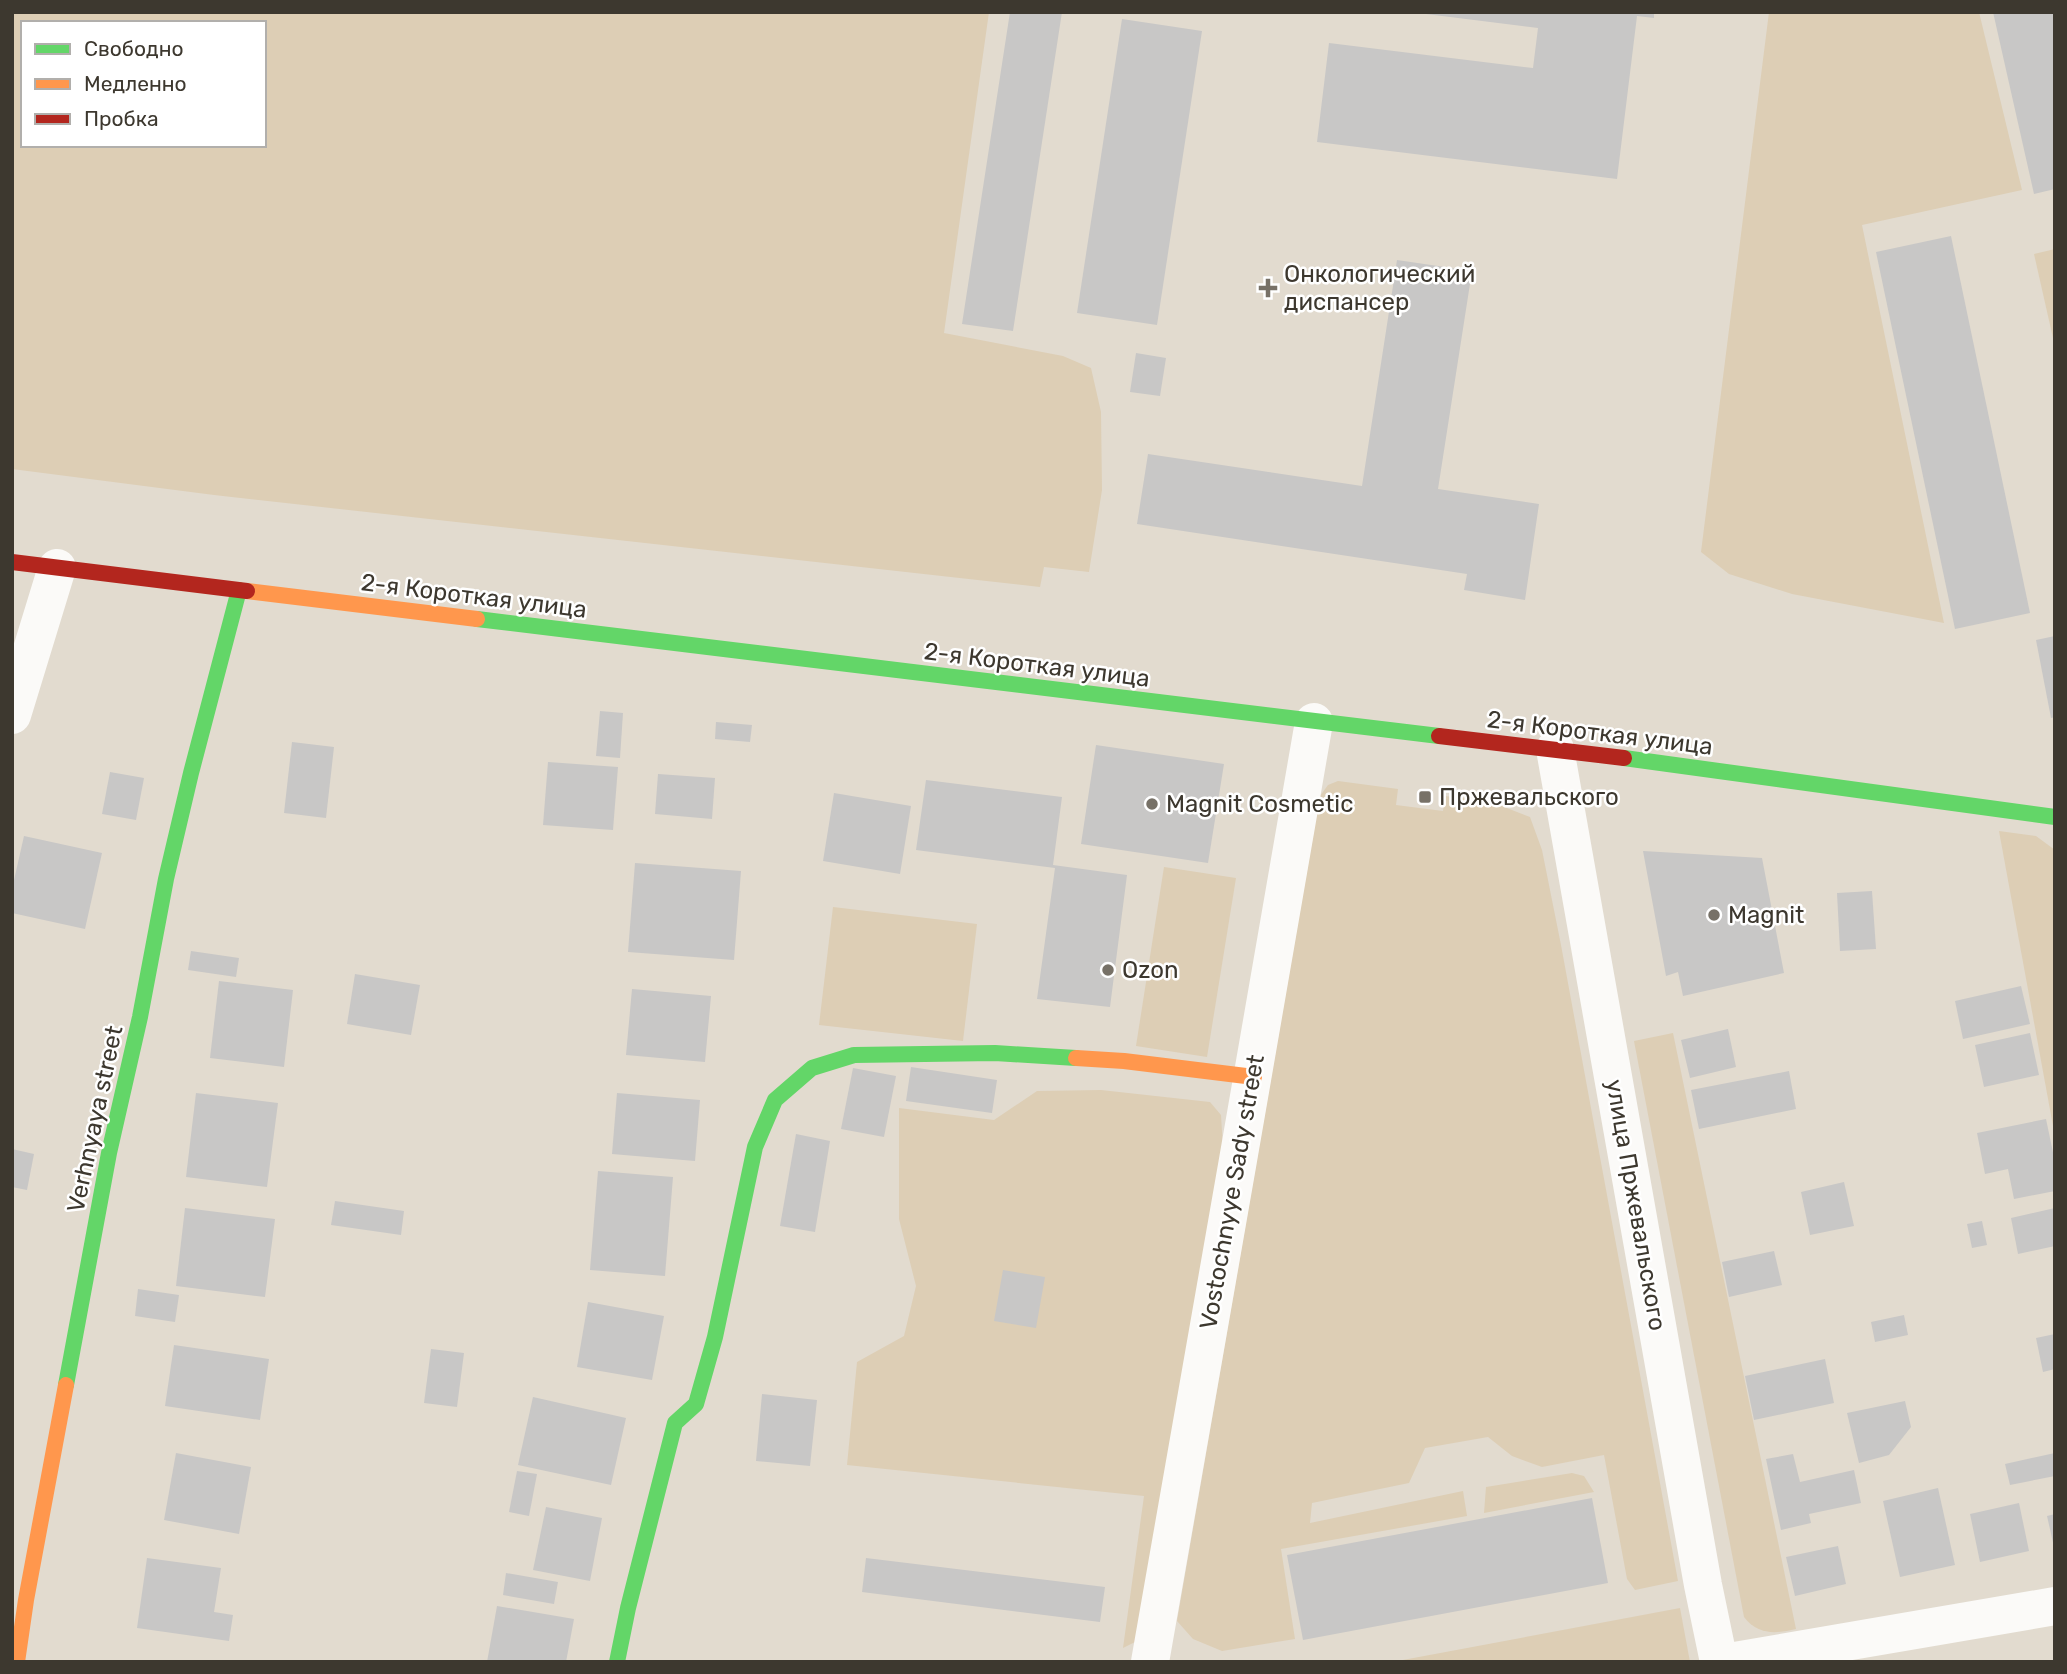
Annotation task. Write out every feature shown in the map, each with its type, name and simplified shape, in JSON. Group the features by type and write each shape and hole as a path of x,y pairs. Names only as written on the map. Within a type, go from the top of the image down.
{"street":[{"name":"2-я Короткая улица","path":"12,562 1314,722 1555,749 2055,817"},
{"path":"12,715 57,568"},
{"name":"Verhnyaya street","path":"17,1662 26,1600 109,1153 140,1017 166,878 239,590"},
{"name":"Vostochnyye Sady street","path":"1150,1662 1314,722"},
{"name":"улица Пржевальского","path":"1555,749 1698,1557 1719,1662"},
{"path":"617,1662 675,1423 696,1404 715,1337 755,1147 775,1100 812,1068 854,1055 995,1053 1125,1061 1254,1077"},
{"path":"1729,1662 2055,1606"}],"shaded area":[{"path":"12,12 989,12 944,333 1063,356 1091,368 1101,412 1102,490 1089,572 1044,567 1040,587 214,495 12,469"},
{"path":"1769,12 1979,12 2022,190 1862,225 1944,623 1792,594 1729,574 1701,552"},
{"path":"2055,249 2055,347 2034,254"},
{"path":"1338,781 1398,789 1396,805 1443,811 1445,796 1489,801 1530,817 1542,850 1561,945 1678,1581 1635,1590 1627,1579 1604,1455 1542,1467 1512,1456 1488,1437 1425,1448 1409,1483 1312,1503 1310,1523 1463,1491 1467,1516 1281,1549 1295,1639 1222,1651 1193,1639 1177,1621 1320,796 1328,785"},
{"path":"1999,831 2036,836 2055,850 2055,1137"},
{"path":"1164,867 1236,878 1207,1057 1136,1046"},
{"path":"833,907 977,924 963,1041 819,1025"},
{"path":"1673,1033 1796,1629 1788,1631 1767,1632 1755,1627 1744,1617 1634,1041"},
{"path":"1101,1090 1210,1102 1221,1115 1223,1148 1143,1638 1123,1648 1144,1496 847,1465 857,1362 904,1336 916,1286 899,1219 899,1108 994,1120 1037,1091"},
{"path":"1572,1473 1584,1476 1594,1492 1484,1513 1486,1487"},
{"path":"1680,1608 1690,1662 1392,1662"}],"building":[{"path":"1010,12 1062,12 1013,331 962,324"},
{"path":"1426,12 1654,12 1654,18 1637,16 1617,179 1317,142 1329,43 1533,68 1538,28"},
{"path":"1993,12 2055,12 2055,189 2034,194"},
{"path":"1122,19 1202,31 1157,325 1077,313"},
{"path":"1951,236 2030,613 1955,629 1876,252"},
{"path":"1397,260 1472,271 1438,489 1539,504 1525,600 1464,590 1467,574 1137,524 1148,454 1362,486"},
{"path":"1136,353 1166,358 1160,396 1130,392"},
{"path":"2055,636 2055,717 2051,718 2036,640"},
{"path":"600,711 623,713 620,758 596,756"},
{"path":"716,722 752,725 750,742 715,739"},
{"path":"292,742 334,747 326,818 284,813"},
{"name":"Magnit Cosmetic","path":"1096,745 1224,764 1208,863 1081,844"},
{"path":"548,762 618,767 613,830 543,825"},
{"path":"110,772 144,778 136,820 102,814"},
{"path":"658,774 715,778 712,819 655,814"},
{"path":"926,780 1062,797 1053,865 1127,875 1110,1007 1037,999 1055,868 916,850"},
{"path":"834,793 911,806 900,874 823,861"},
{"path":"24,836 102,853 85,929 12,913 12,889"},
{"name":"Magnit","path":"1643,851 1762,858 1784,973 1683,996 1678,972 1666,976"},
{"path":"635,863 741,871 734,960 628,952"},
{"path":"1872,891 1876,949 1840,951 1837,893"},
{"path":"191,951 239,958 236,977 188,970"},
{"path":"355,974 420,985 411,1035 347,1024"},
{"path":"219,981 293,990 284,1067 210,1058"},
{"path":"2021,986 2030,1024 1963,1039 1955,1001"},
{"path":"632,989 711,996 705,1062 626,1055"},
{"path":"1728,1029 1736,1067 1690,1078 1681,1040"},
{"path":"2030,1033 2039,1075 1984,1087 1975,1045"},
{"path":"911,1067 997,1080 992,1113 906,1101"},
{"path":"853,1068 896,1076 884,1137 841,1129"},
{"path":"1789,1071 1796,1109 1699,1129 1691,1090"},
{"path":"196,1093 278,1103 267,1187 186,1177"},
{"path":"617,1093 700,1100 695,1161 612,1154"},
{"path":"2046,1119 2055,1162 2055,1191 2014,1199 2008,1169 1985,1174 1977,1133"},
{"path":"796,1134 830,1141 815,1232 780,1226"},
{"path":"12,1149 34,1154 27,1190 12,1187"},
{"path":"598,1171 673,1177 665,1276 590,1270"},
{"path":"1844,1182 1854,1226 1810,1235 1801,1192"},
{"path":"335,1201 404,1211 401,1235 331,1225"},
{"path":"185,1208 275,1219 265,1297 176,1286"},
{"path":"2055,1208 2055,1246 2018,1254 2011,1218"},
{"path":"1982,1221 1987,1245 1972,1248 1967,1224"},
{"path":"1774,1251 1782,1285 1729,1297 1722,1262"},
{"path":"1003,1270 1045,1277 1036,1328 994,1321"},
{"path":"138,1289 179,1295 175,1322 135,1316"},
{"path":"588,1302 664,1316 652,1380 577,1367"},
{"path":"1904,1315 1908,1335 1875,1342 1871,1322"},
{"path":"2055,1334 2055,1369 2043,1372 2036,1338"},
{"path":"174,1345 269,1359 260,1420 165,1406"},
{"path":"431,1349 464,1353 457,1407 424,1403"},
{"path":"1825,1359 1834,1403 1754,1420 1745,1376"},
{"path":"762,1394 817,1400 810,1466 756,1461"},
{"path":"533,1397 626,1418 611,1485 518,1465"},
{"path":"1905,1401 1911,1427 1889,1455 1859,1463 1847,1413"},
{"path":"176,1453 251,1467 239,1534 164,1520"},
{"path":"2055,1453 2055,1476 2010,1485 2005,1464"},
{"path":"1793,1454 1800,1482 1854,1470 1861,1503 1809,1514 1811,1523 1781,1530 1766,1459"},
{"path":"517,1471 537,1474 529,1516 509,1512"},
{"path":"1938,1488 1955,1565 1900,1577 1883,1501"},
{"path":"1592,1498 1608,1583 1303,1640 1287,1555"},
{"path":"2019,1503 2029,1551 1980,1562 1970,1514"},
{"path":"546,1507 602,1518 590,1581 533,1570"},
{"path":"2055,1514 2055,1546 2054,1547 2047,1516"},
{"path":"1838,1546 1846,1584 1795,1596 1786,1557"},
{"path":"147,1558 221,1568 214,1612 233,1615 229,1641 137,1628"},
{"path":"866,1558 1105,1587 1100,1622 862,1592"},
{"path":"506,1573 558,1582 554,1604 503,1595"},
{"path":"497,1606 574,1619 566,1662 487,1662"}],"traffic: fast":[{"path":"66,1385 109,1153 140,1017 166,879 239,590"},
{"path":"477,619 1439,736"},
{"path":"1624,758 2055,817"},
{"path":"617,1662 675,1423 696,1404 715,1337 755,1147 775,1100 812,1068 854,1055 995,1053 1076,1058"}],"traffic: slow":[{"path":"247,591 477,619"},
{"path":"1076,1058 1124,1061 1254,1077"},
{"path":"17,1662 66,1385"}],"traffic: jam":[{"path":"12,562 247,591"},
{"path":"1439,736 1624,758"}],"place":[{"name":"Онкологический диспансер","path":"1268,288"},
{"name":"Пржевальского","path":"1425,797"},
{"name":"Magnit Cosmetic","path":"1152,804"},
{"name":"Magnit","path":"1714,915"},
{"name":"Ozon","path":"1108,970"}]}
